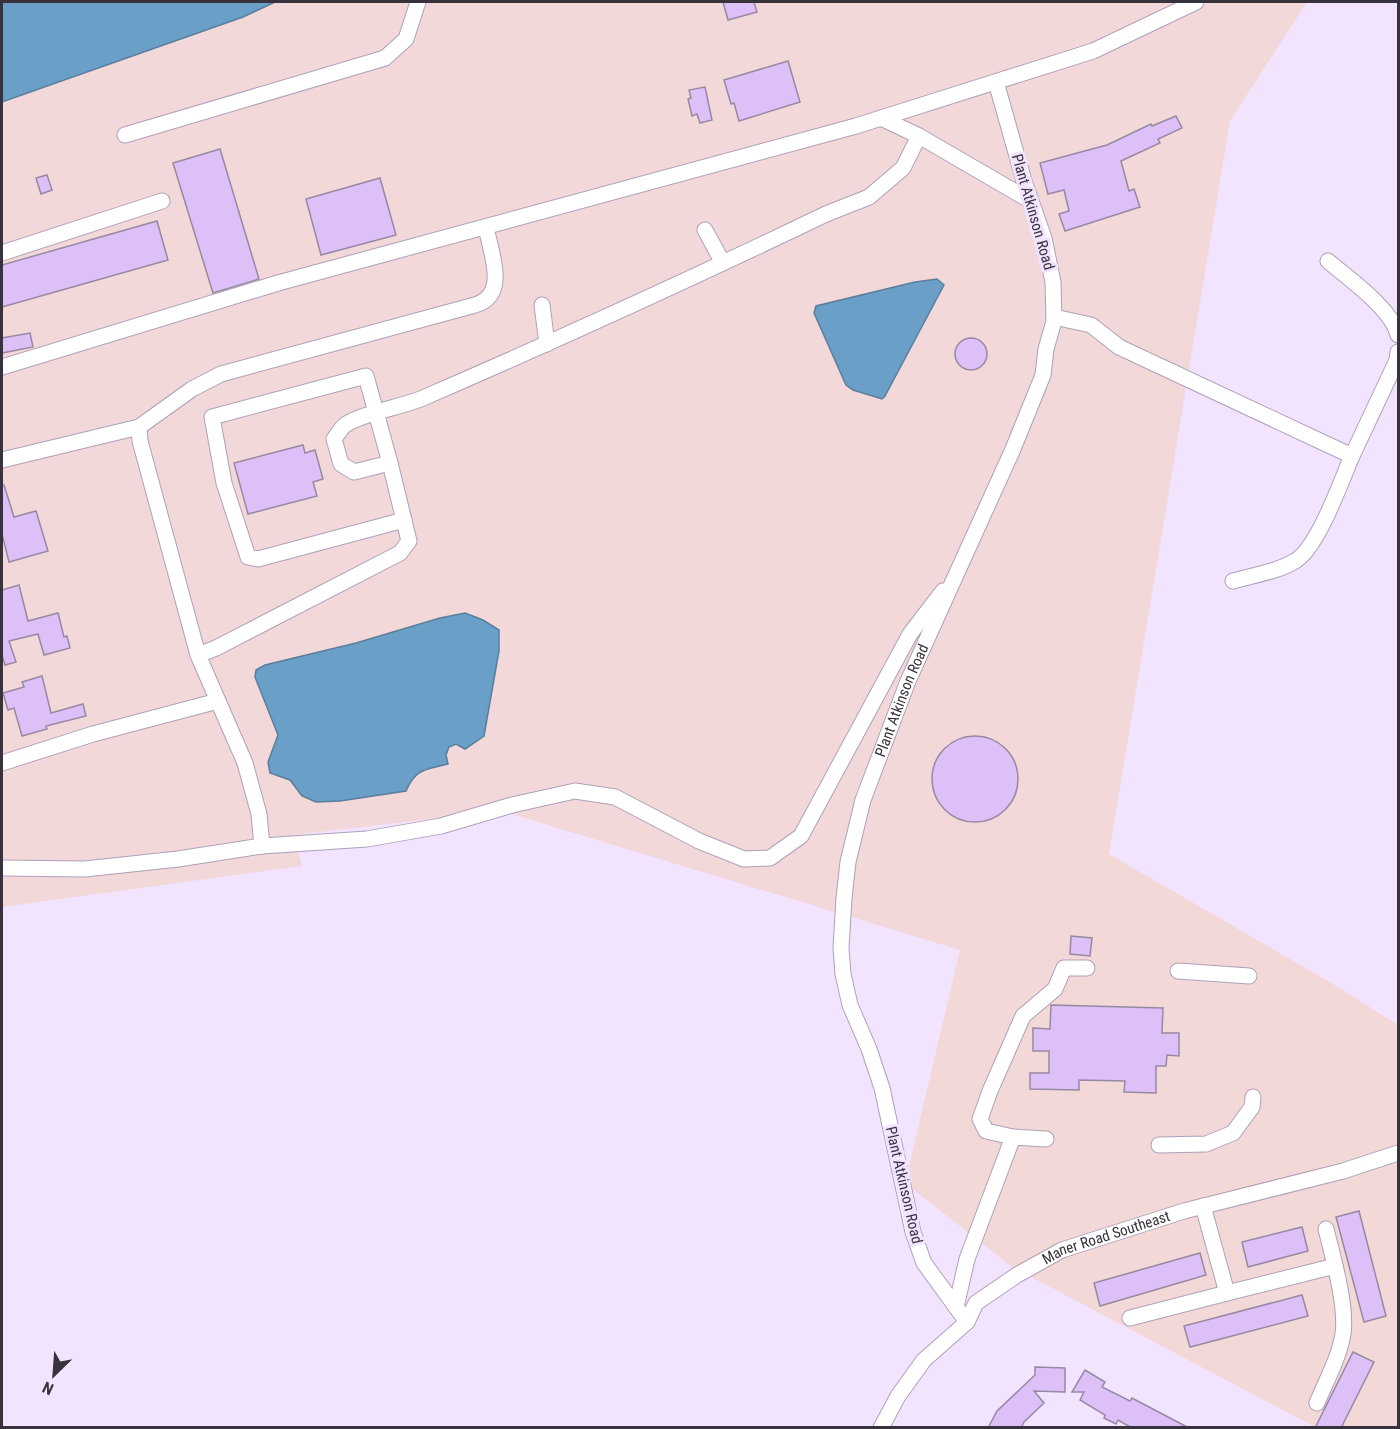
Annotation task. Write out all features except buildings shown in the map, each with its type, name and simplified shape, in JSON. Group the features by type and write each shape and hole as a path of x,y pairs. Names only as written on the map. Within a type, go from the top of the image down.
{"street":[{"path":"125,135 385,58 406,39 418,2"},
{"path":"2,367 278,284 882,118 1093,51 1196,2"},
{"name":"Plant Atkinson Road","path":"967,1322 924,1263 913,1232 882,1088 869,1049 850,1005 843,974 841,948 848,862 863,800 909,681 1013,450 1043,375 1054,317 1053,282 1044,238 996,82"},
{"path":"882,118 919,136 1031,201"},
{"path":"390,463 354,472 341,464 334,439 345,425 411,404 547,344 826,214 869,197 903,168 919,136"},
{"path":"2,253 162,201"},
{"path":"2,460 139,427 192,389 221,374 488,300 494,292 496,280 486,227"},
{"path":"705,230 723,263"},
{"path":"1328,261 1387,313 1396,326 1398,335"},
{"path":"542,305 547,344"},
{"path":"1054,317 1091,325 1119,347 1352,456"},
{"path":"1233,581 1275,570 1297,561 1316,538 1397,360 1398,352"},
{"path":"198,655 216,648 400,553 409,542 405,520 366,376 212,417 224,483 248,557 258,559 405,520"},
{"path":"139,427 140,441 198,655 245,763 258,814 261,846"},
{"path":"2,868 85,869 178,859 261,846 378,838 441,826 512,805 575,791 615,797 699,841 744,859 770,858 801,836 910,634 957,573"},
{"path":"2,763 93,734 218,701"},
{"path":"1046,1139 1013,1137 986,1131 980,1119 1023,1016 1055,989 1064,968 1087,968"},
{"path":"1178,971 1249,976"},
{"path":"1159,1145 1206,1144 1233,1133 1252,1107 1253,1097"},
{"path":"956,1307 967,1259 1013,1137"},
{"name":"Maner Road Southeast","path":"881,1428 898,1396 924,1360 967,1322 976,1303 1017,1275 1062,1250 1203,1206 1343,1171 1398,1153"},
{"path":"1203,1206 1227,1293"},
{"path":"1317,1403 1338,1350 1343,1330 1343,1314 1335,1266 1326,1229"},
{"path":"1130,1318 1335,1266"}],"shaded area":[{"path":"195,2 1307,2 1230,121 1109,854 960,950 501,811 294,835 302,866 2,907 2,95"},
{"path":"1109,854 1333,984 1398,1025 1398,1427 1315,1427 1012,1267 905,1183 960,950"}],"water":[{"path":"2,2 275,2 243,17 2,102"},
{"path":"937,279 944,285 885,396 882,399 853,390 846,385 814,313 816,306 915,282"},
{"path":"465,613 499,630 499,651 484,736 465,749 456,744 449,747 446,755 448,764 422,771 410,783 406,791 340,801 316,802 302,796 290,780 270,773 268,762 278,735 255,677 256,670 265,665"}]}
